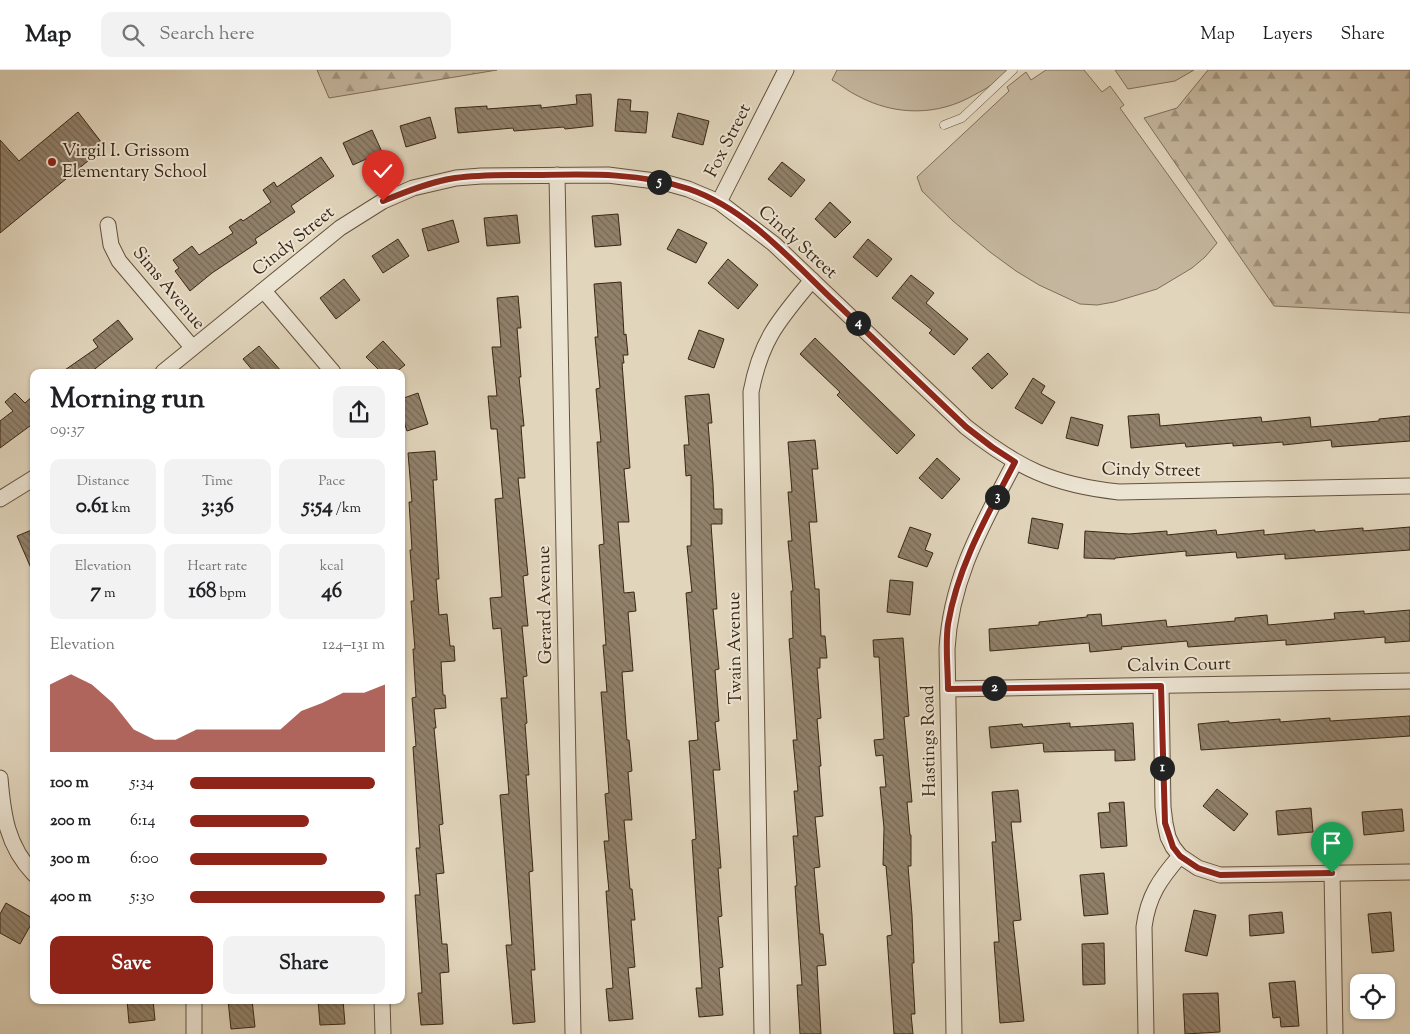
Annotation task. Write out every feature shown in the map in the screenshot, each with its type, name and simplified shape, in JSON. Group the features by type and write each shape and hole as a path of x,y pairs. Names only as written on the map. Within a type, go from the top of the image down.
{"street":[{"name":"Fox Street","path":"719,202 786,70"},
{"name":"Gerard Avenue","path":"557,175 573,1034"},
{"name":"Cindy Street","path":"167,369 340,228 383,201 414,188 456,178 608,175 637,178 688,189 719,202 774,244 966,427 992,447 1035,472 1074,486 1119,492 1410,486"},
{"name":"Sims Avenue","path":"108,226 111,245 119,261 192,348"},
{"name":"Twain Avenue","path":"762,1034 751,392 755,369 769,336 812,280"},
{"path":"264,291 329,369"},
{"name":"Hastings Road","path":"954,1034 948,625 962,570 971,547 1015,462"},
{"path":"0,499 30,480"},
{"name":"Calvin Court","path":"948,689 1410,681"},
{"path":"1161,686 1165,823 1173,847 1180,856 1198,868 1220,875 1410,872"},
{"path":"0,778 5,823 21,859 30,869"},
{"path":"1146,1034 1144,927 1146,911 1151,896 1159,882 1180,856"},
{"path":"1332,873 1335,1034"},
{"path":"194,1004 194,1034"},
{"path":"382,1004 383,1034"}],"lane":[{"path":"944,125 962,118 1013,70"}],"green space":[{"path":"317,70 497,70 329,98"},
{"path":"837,70 1008,70 1001,78 979,93 960,102 946,107 916,111 901,110 872,103 832,80"},
{"path":"1046,70 1084,70 1102,92 1110,86 1124,105 1120,108 1217,243 1192,268 1157,289 1114,302 1097,305 1080,304 1039,285 1016,271 953,221 922,191 917,177 1009,91 1007,87 1026,72 1031,80"},
{"path":"1115,70 1194,70 1175,81 1128,89"},
{"path":"1208,70 1410,70 1410,313 1274,306 1144,118 1177,108"}],"building":[{"path":"591,94 593,126 514,131 513,128 458,133 455,108 487,106 487,109 541,105 541,108 577,104 576,95"},
{"path":"618,99 631,100 630,111 648,112 646,133 615,131"},
{"name":"Virgil I. Grissom Elementary School","path":"78,112 105,147 0,233 0,140 19,161"},
{"path":"678,113 709,121 703,145 672,137"},
{"path":"430,117 436,138 406,147 400,126"},
{"path":"372,130 382,152 353,165 343,143"},
{"path":"321,157 334,176 291,206 295,212 255,239 257,243 212,273 190,291 175,271 179,268 173,260 192,246 199,255 233,233 229,227 241,219 243,221 271,202 263,190 274,182 277,187"},
{"path":"782,162 805,180 791,197 768,179"},
{"path":"830,202 851,222 835,238 815,219"},
{"path":"618,214 621,245 595,247 592,216"},
{"path":"517,215 520,243 487,246 484,218"},
{"path":"453,220 459,242 428,251 422,229"},
{"path":"678,229 707,243 696,263 667,249"},
{"path":"398,239 409,256 383,273 372,256"},
{"path":"868,239 892,259 877,277 853,257"},
{"path":"728,259 758,285 738,309 708,283"},
{"path":"911,275 934,293 926,303 968,339 954,355 929,333 932,330 892,298"},
{"path":"344,279 360,300 336,319 320,298"},
{"path":"621,282 624,335 626,334 628,355 623,355 624,363 622,363 630,468 624,469 629,522 618,522 624,593 634,592 636,611 628,612 633,671 622,672 627,740 629,740 632,771 628,772 632,820 624,820 630,889 632,889 635,920 631,920 635,967 628,968 633,1019 609,1021 606,989 613,988 606,891 609,891 604,841 609,841 605,794 609,793 601,692 607,692 603,645 606,645 599,545 604,544 597,442 601,442 596,389 600,388 595,337 598,337 594,284"},
{"path":"518,296 521,328 517,328 524,426 521,426 525,478 518,478 528,575 523,576 528,626 522,626 527,676 523,677 529,775 526,775 533,871 529,872 535,970 531,970 535,1022 513,1024 506,945 512,945 500,795 509,794 501,698 507,698 501,628 493,629 490,598 502,597 495,499 503,498 497,429 491,429 488,396 497,396 492,347 501,347 497,298"},
{"path":"118,320 133,339 95,369 66,369 98,347 93,340"},
{"path":"699,330 724,339 714,368 688,359"},
{"path":"815,338 915,435 897,454 837,395 840,392 800,354"},
{"path":"383,341 405,365 400,369 378,369 366,357"},
{"path":"259,346 279,369 251,369 243,359"},
{"path":"988,353 1008,374 992,389 972,368"},
{"path":"1033,378 1045,386 1041,393 1055,402 1042,424 1015,408"},
{"path":"15,393 25,403 30,399 30,426 0,448 0,421 13,411 5,402"},
{"path":"418,393 428,424 407,431 405,425 405,398"},
{"path":"709,394 712,423 708,423 714,509 722,509 722,524 711,524 717,609 713,609 719,669 715,670 719,721 715,722 720,770 713,770 721,868 718,868 722,916 718,917 723,967 719,968 723,1015 699,1017 696,988 702,988 692,840 696,839 689,741 698,740 686,593 692,592 687,546 691,546 691,475 686,476 684,445 689,445 685,396"},
{"path":"1159,414 1160,426 1261,417 1262,422 1310,417 1311,427 1379,421 1379,419 1410,416 1410,441 1332,447 1331,440 1283,445 1283,442 1233,446 1233,443 1186,447 1185,443 1131,448 1128,416"},
{"path":"1071,417 1103,425 1098,446 1066,438"},
{"path":"815,440 818,469 812,469 817,522 809,522 815,589 819,589 821,636 825,636 827,658 820,658 820,668 817,668 821,718 817,719 823,816 815,817 820,867 814,868 820,934 823,934 826,965 817,966 821,1034 800,1034 797,985 802,985 793,836 798,836 794,791 798,791 793,740 797,740 789,639 793,638 791,591 793,591 788,541 792,541 788,492 792,492 788,442"},
{"path":"435,451 437,480 433,480 439,579 436,579 439,615 447,614 450,646 454,646 455,661 441,662 443,695 445,695 446,708 434,709 443,824 439,825 444,873 436,874 442,944 447,944 449,972 440,973 443,1024 421,1025 418,993 422,993 415,895 420,895 416,848 420,848 413,747 416,746 412,698 416,697 411,601 414,601 409,502 412,502 408,453"},
{"path":"937,458 960,479 942,499 919,478"},
{"path":"1032,518 1063,524 1058,549 1028,543"},
{"path":"910,527 931,534 925,550 933,553 927,567 898,557"},
{"path":"1410,527 1410,550 1285,559 1285,554 1237,558 1236,552 1186,556 1186,551 1115,559 1084,558 1085,531 1129,534 1167,531 1167,535 1216,530 1217,535 1264,530 1264,535 1315,530 1315,532 1363,528 1363,531"},
{"path":"30,531 30,566 17,536"},
{"path":"890,580 913,582 910,615 887,612"},
{"path":"1410,610 1410,641 1385,643 1385,637 1286,645 1286,640 1188,647 1187,641 1090,652 1089,643 990,651 989,629 1039,625 1039,622 1087,617 1087,615 1101,614 1102,626 1166,620 1167,627 1235,621 1235,618 1267,615 1268,625 1335,619 1334,613 1364,611 1364,614"},
{"path":"903,638 909,716 904,717 912,802 907,802 911,835 911,866 908,866 914,963 912,963 915,1014 911,1014 913,1034 894,1034 887,936 892,935 886,866 883,865 884,828 880,787 886,787 883,755 876,756 874,740 884,739 879,657 874,657 873,640"},
{"path":"1410,716 1410,736 1201,750 1198,724 1280,719 1280,722 1330,718 1330,721"},
{"path":"1070,723 1070,727 1133,723 1135,760 1115,761 1115,750 1044,752 1043,743 991,748 989,727 1022,724 1023,727"},
{"path":"1217,789 1248,814 1234,831 1203,806"},
{"path":"1018,790 1021,822 1011,822 1021,920 1013,921 1024,1021 1000,1023 994,942 999,942 992,842 996,842 992,792"},
{"path":"1124,802 1127,846 1101,848 1098,813 1110,812 1109,803"},
{"path":"1311,808 1313,832 1278,835 1276,811"},
{"path":"1402,809 1404,831 1364,835 1362,812"},
{"path":"1104,873 1108,914 1084,916 1080,875"},
{"path":"6,903 30,917 30,926 20,944 0,933 0,914"},
{"path":"1194,910 1216,915 1207,956 1185,951"},
{"path":"1282,912 1284,933 1250,936 1249,915"},
{"path":"1391,912 1394,951 1372,953 1368,914"},
{"path":"1104,943 1105,984 1083,985 1082,944"},
{"path":"1295,981 1299,1026 1281,1027 1280,1017 1273,1018 1269,983"},
{"path":"1218,993 1220,1032 1185,1034 1183,994"},
{"path":"127,1004 153,1004 155,1020 129,1023"},
{"path":"228,1004 252,1004 255,1027 231,1029"},
{"path":"318,1004 343,1004 345,1024 320,1025"}],"place":[{"name":"Virgil I. Grissom Elementary School","path":"52,162"}],"route":[{"path":"383,201 414,188 456,178 578,174 608,175 663,182 688,189 719,202 774,244 966,427 1015,462 971,547 962,570 948,625 948,689 1161,686 1163,807 1168,837 1180,856 1198,868 1220,875 1332,873"}]}
